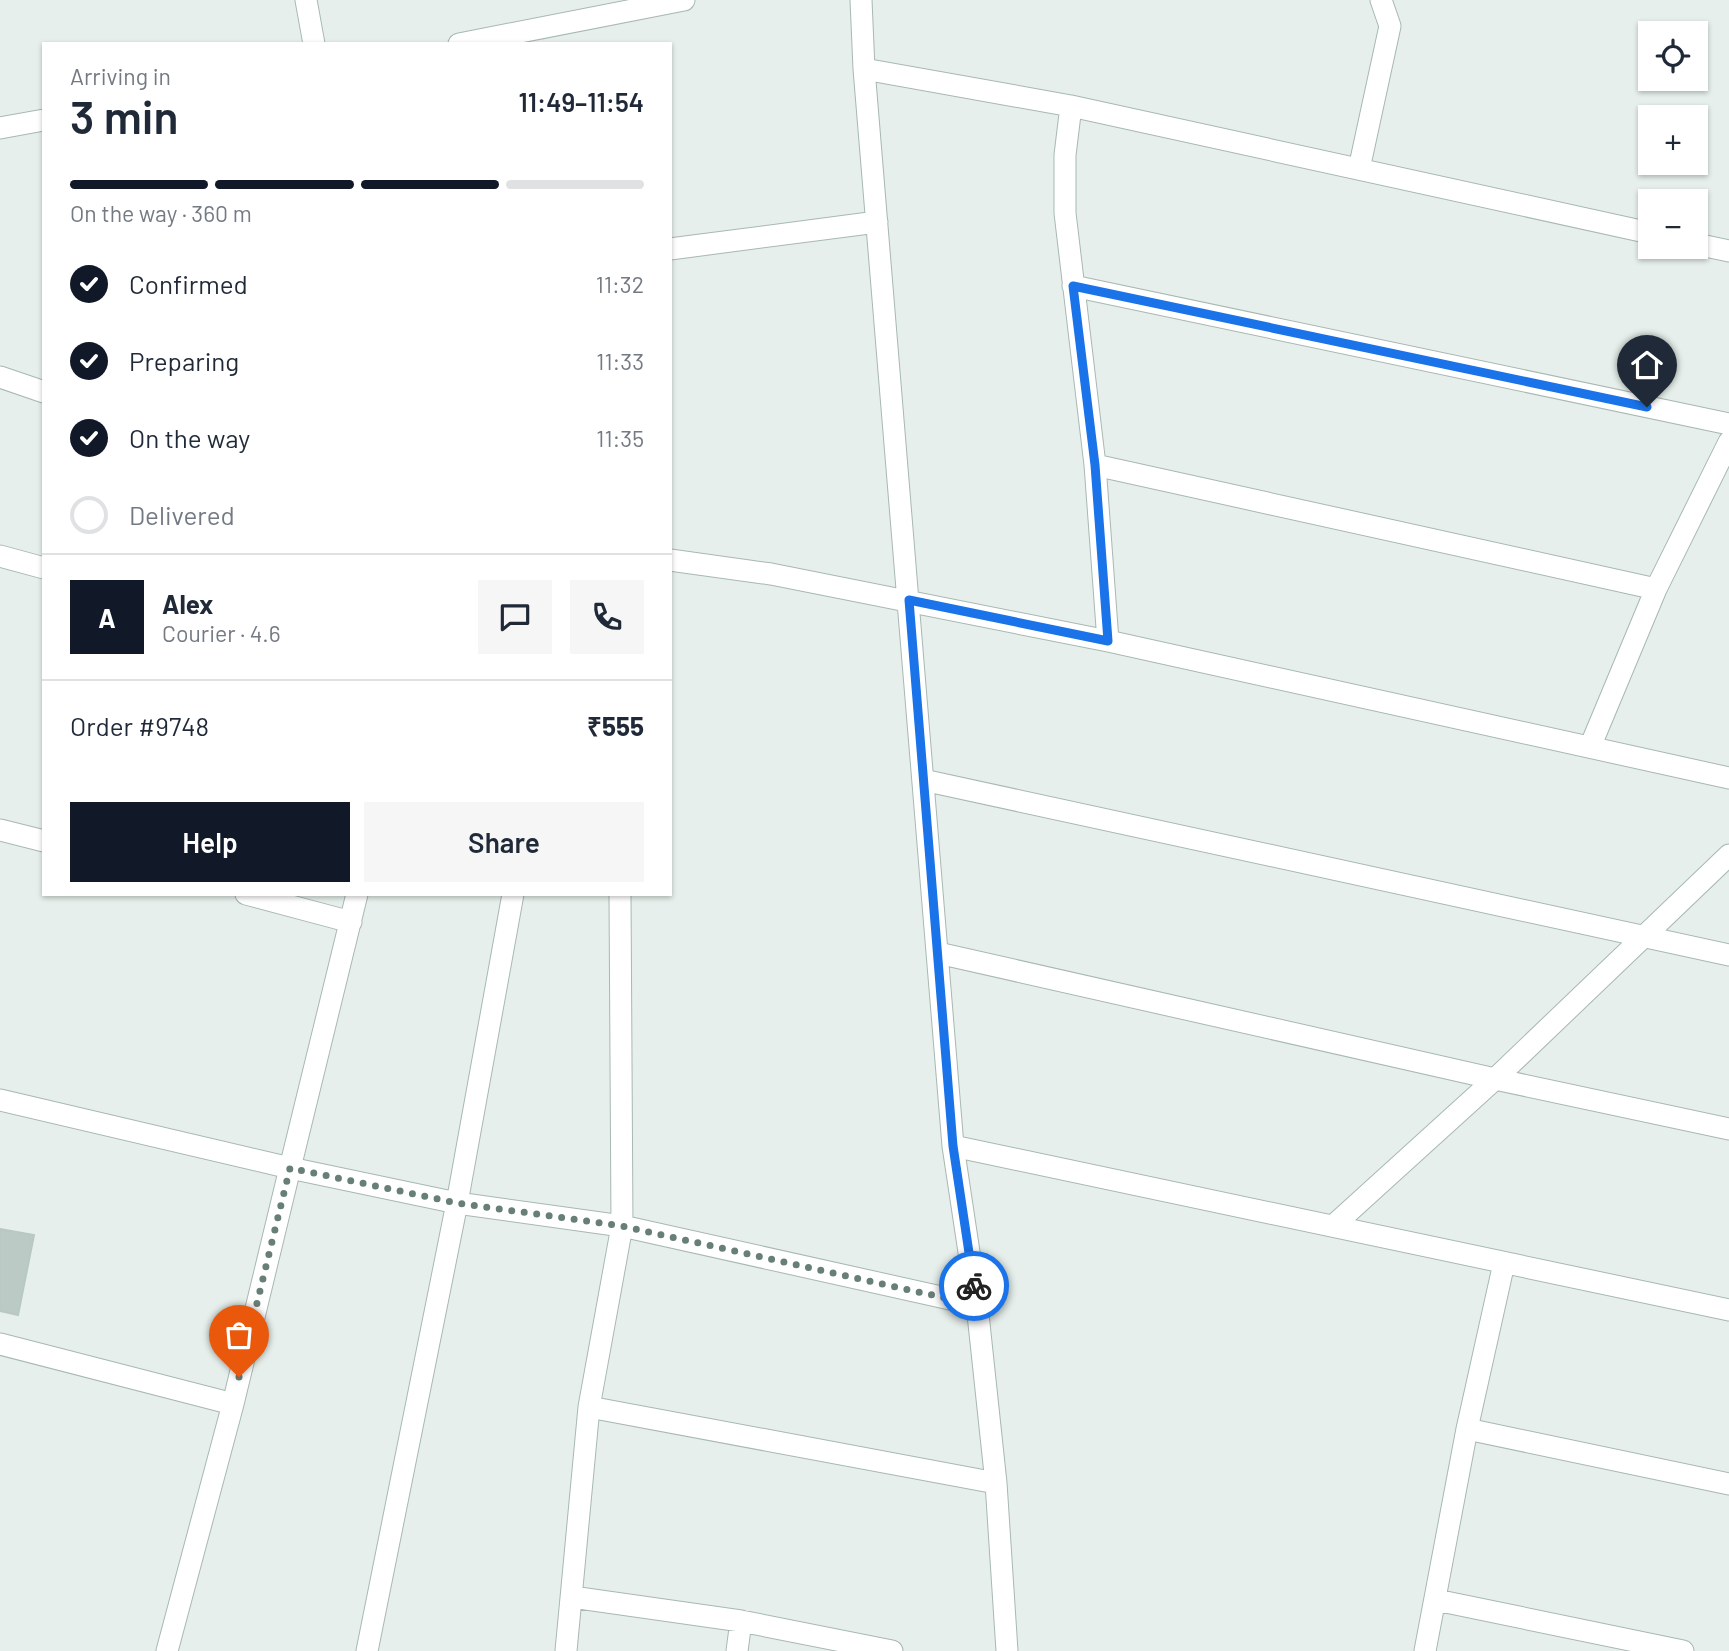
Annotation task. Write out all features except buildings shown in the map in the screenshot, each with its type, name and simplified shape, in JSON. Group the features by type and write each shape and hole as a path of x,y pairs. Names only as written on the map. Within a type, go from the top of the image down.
{"street":[{"path":"306,0 314,42"},
{"path":"464,42 568,10 684,0"},
{"path":"861,0 864,69 953,1146 977,1305 996,1483 1007,1651"},
{"path":"1359,169 1390,26 1381,0"},
{"path":"864,69 1071,106 1638,230"},
{"path":"1071,106 1065,155 1065,213 1095,465 1108,641"},
{"path":"0,128 42,120"},
{"path":"672,249 877,222"},
{"path":"1708,246 1729,251"},
{"path":"1073,286 1729,424"},
{"path":"0,377 42,391"},
{"path":"1590,747 1656,589 1729,442"},
{"path":"1095,465 1656,589"},
{"path":"0,556 42,567"},
{"path":"672,559 771,574 1108,641 1729,778"},
{"path":"923,780 1729,955"},
{"path":"0,830 42,840"},
{"path":"1333,1226 1495,1079 1729,855"},
{"path":"254,896 351,922"},
{"path":"167,1651 233,1404 358,896"},
{"path":"367,1651 457,1203 513,896"},
{"path":"566,1651 589,1408 622,1226 620,896"},
{"path":"939,953 1729,1129"},
{"path":"0,1101 290,1168 457,1203 622,1226 977,1305"},
{"path":"953,1146 1729,1310"},
{"path":"1425,1651 1467,1429 1504,1262"},
{"path":"0,1344 233,1404"},
{"path":"589,1408 996,1483"},
{"path":"1467,1429 1729,1485"},
{"path":"572,1597 741,1621 892,1651"},
{"path":"1436,1600 1671,1649"},
{"path":"737,1651 741,1621"}],"way so far":[{"path":"239,1377 290,1168 457,1203 622,1226 977,1305 974,1286"}],"route":[{"path":"974,1286 953,1146 909,600 1108,641 1095,465 1073,286 1647,407"}]}
